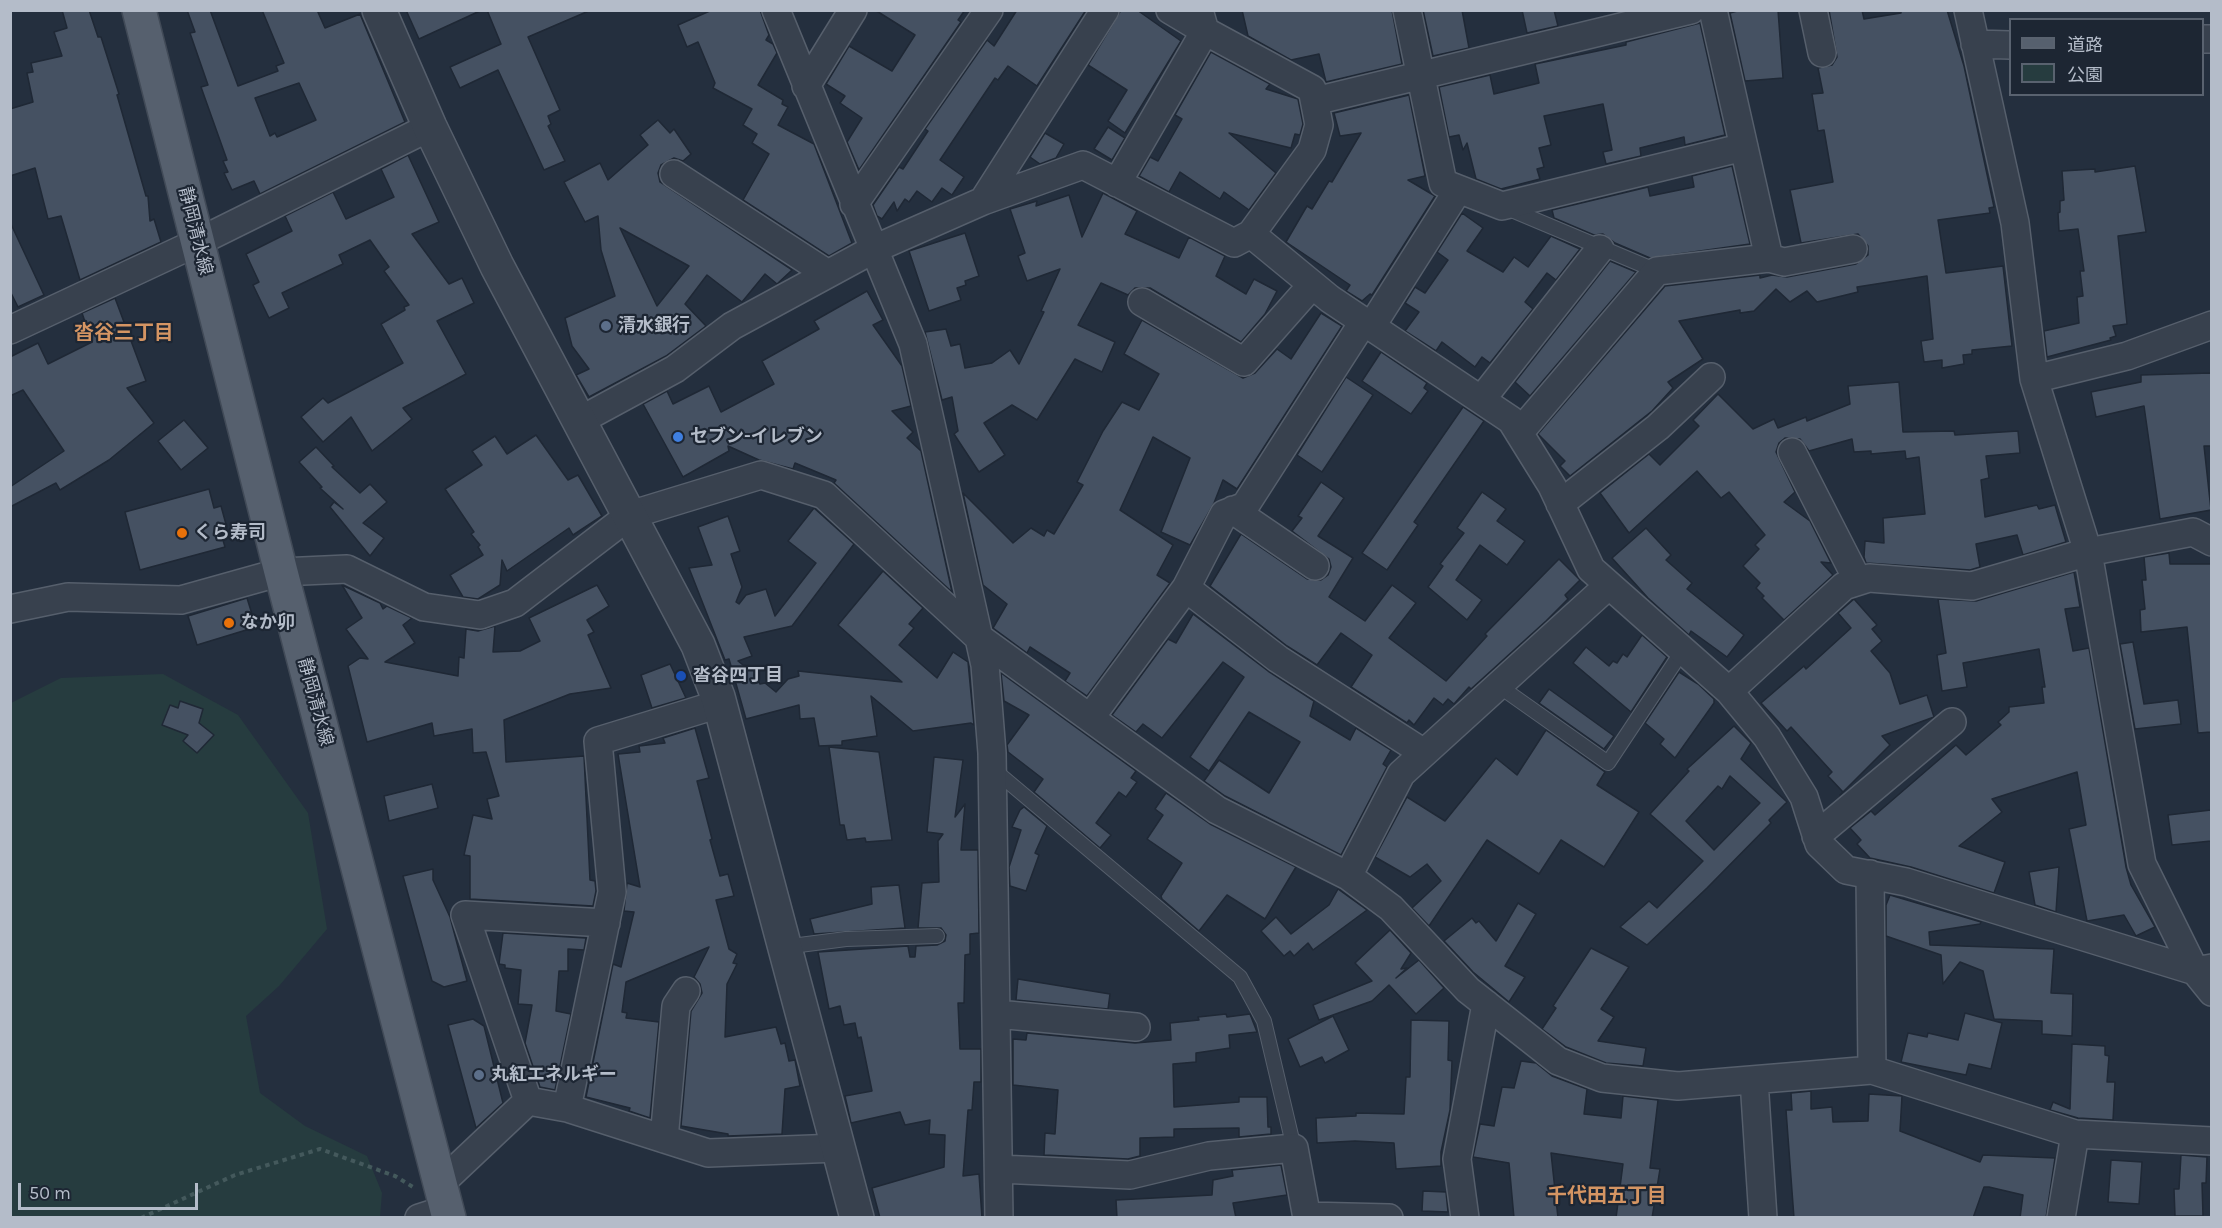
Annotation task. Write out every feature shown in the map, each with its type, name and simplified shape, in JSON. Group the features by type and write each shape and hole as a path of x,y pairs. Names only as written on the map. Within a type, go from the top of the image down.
{"main road":[{"name":"静岡清水線","path":"139,10 439,1207"}],"street":[{"path":"379,10 430,126 497,266 698,645 719,704 856,1218"},
{"path":"776,10 913,344 984,664 993,769 999,1218"},
{"path":"807,86 854,10"},
{"path":"854,204 989,10"},
{"path":"983,201 1105,10"},
{"path":"579,421 675,369 732,326 874,249 983,201 1083,165 1234,243 1251,234 1312,150 1319,125 1312,89 1202,21 1170,10"},
{"path":"1407,10 1443,183 1458,190 1502,206 1744,147"},
{"path":"1315,101 1691,10"},
{"path":"1713,10 1769,258"},
{"path":"1813,10 1822,53"},
{"path":"1968,10 2015,223 2034,379 2088,552 2142,864 2203,969 2211,992"},
{"path":"1117,183 1202,21"},
{"path":"1975,44 2009,45"},
{"path":"10,330 198,242 430,126"},
{"path":"674,174 828,274"},
{"path":"1090,718 1186,588 1224,514 1245,506 1458,190"},
{"path":"1251,234 1312,285 1511,420 1560,504 1591,569 1729,692 1767,737 1804,797 1819,844 1846,870 1906,882 2203,969"},
{"path":"1481,400 1600,249"},
{"path":"1519,433 1657,271 1769,258 1784,262 1853,249"},
{"path":"1142,302 1244,362 1312,285"},
{"path":"2034,379 2127,356 2211,325"},
{"path":"1560,504 1658,427 1711,378"},
{"path":"1792,452 1858,581"},
{"path":"10,609 68,597 181,600 281,572 347,569 424,607 480,615 515,603 630,515 761,475 824,495 978,637 1217,810 1347,876 1390,908 1468,990 1558,1061 1602,1078 1678,1086 1872,1070 2075,1134 2211,1141"},
{"path":"1233,510 1315,566"},
{"path":"1729,692 1844,586 1858,581 1869,578 1972,586 2088,552 2193,531 2211,542"},
{"path":"1347,876 1401,774 1609,585"},
{"path":"1186,588 1278,659 1424,753"},
{"path":"567,1108 612,892 598,741 719,704"},
{"path":"1816,836 1952,722"},
{"path":"1870,874 1872,1070"},
{"path":"528,1101 465,915 606,923"},
{"path":"664,1139 676,1006 686,991"},
{"path":"1465,1218 1457,1159 1486,1004"},
{"path":"997,1014 1136,1027"},
{"path":"1754,1080 1763,1218"},
{"path":"439,1207 528,1101"},
{"path":"528,1101 567,1108 708,1154 838,1148"},
{"path":"2061,1218 2075,1134"},
{"path":"999,1169 1130,1175 1209,1156 1294,1148 1307,1217 1389,1218"}],"lane":[{"path":"1502,206 1657,271"},
{"path":"1498,686 1608,763 1683,650"},
{"path":"993,769 1240,977 1264,1021 1294,1148"},
{"path":"784,946 846,939 937,936"}],"path":[{"path":"141,1218 235,1175 320,1149 395,1176 439,1207"}],"green space":[{"path":"163,674 238,715 308,813 327,929 279,986 246,1016 260,1093 305,1126 367,1156 382,1193 380,1217 11,1218 11,703 61,678"}],"building":[{"path":"62,10 89,10 98,37 101,37 146,196 148,196 150,221 154,219 161,242 80,280 61,216 48,219 35,168 10,176 10,109 33,102 27,73 33,72 31,63 62,56 54,32 67,28"},
{"path":"187,10 210,10 238,86 278,71 276,66 284,63 262,10 317,10 325,28 360,14 405,122 260,194 254,181 232,190 224,173 228,172 223,161 227,160 201,87 208,85 190,33 195,32","holes":["299,83 316,120 277,137 275,133 270,136 255,98"]},
{"path":"406,10 482,10 419,39"},
{"path":"487,10 591,10 528,37 560,110 548,116 551,124 548,126 565,161 544,170 498,70 460,88 450,67 501,44"},
{"path":"712,10 760,10 769,35 766,40 773,44 777,53 758,85 783,100 782,104 788,107 778,125 814,144 852,243 829,256 743,200 769,154 752,143 757,134 743,125 752,109 713,88 715,83 698,42 687,47 678,25"},
{"path":"875,10 965,10 958,20 961,22 859,170 847,142 862,118 840,103 845,96 826,84 849,46 892,71 915,35"},
{"path":"1017,10 1086,10 1037,86 1008,66 998,80 995,78 940,160 964,177 952,195 942,188 932,202 917,191 909,202 905,199 897,211 894,202 882,219 877,216 873,205 899,167 903,169 928,131 925,129 987,40 994,46"},
{"path":"1121,10 1137,10 1181,41 1125,133 1108,121 1127,90 1088,65"},
{"path":"1242,10 1392,10 1402,64 1326,82 1319,54 1291,60 1248,36"},
{"path":"1423,10 1462,10 1469,48 1433,56"},
{"path":"1522,10 1554,10 1558,26 1527,33"},
{"path":"1741,10 1778,10 1783,78 1745,81 1730,13"},
{"path":"1829,10 1862,10 1864,19 1901,13 1901,10 1947,10 1964,66 1994,207 1989,208 1990,213 1938,220 1946,273 2003,266 2012,346 1972,350 1972,354 1963,355 1964,364 1942,368 1942,360 1924,362 1921,341 1933,339 1927,276 1857,287 1858,292 1817,302 1807,291 1790,302 1776,289 1754,311 1740,313 1740,310 1679,321 1703,359 1668,382 1673,388 1652,411 1570,476 1560,466 1565,461 1538,434 1665,286 1760,275 1760,278 1772,275 1787,277 1856,264 1868,255 1868,246 1858,234 1801,243 1790,190 1833,182 1824,130 1818,131 1812,94 1823,93 1818,68 1832,65 1837,57"},
{"path":"1700,23 1725,135 1685,145 1684,137 1640,148 1641,156 1606,164 1603,152 1612,150 1603,104 1544,116 1551,145 1539,148 1544,167 1537,169 1540,179 1501,189 1476,179 1467,143 1463,150 1459,135 1449,137 1439,87 1490,75 1494,94 1539,83 1535,64 1626,45 1626,42"},
{"path":"1211,52 1270,84 1266,89 1298,99 1303,124 1300,135 1295,134 1291,148 1229,133 1276,173 1249,210 1224,192 1220,199 1180,172 1169,192 1139,176 1150,157 1158,161 1182,119 1175,115"},
{"path":"1409,95 1425,176 1408,180 1435,196 1372,295 1370,294 1362,301 1346,291 1350,285 1286,242 1307,206 1312,209 1329,181 1332,182 1361,133 1340,136 1334,113"},
{"path":"658,120 670,133 674,129 691,154 683,161 674,158 661,165 658,173 660,182 792,270 777,284 765,274 742,302 707,275 685,304 706,326 666,356 589,397 576,375 589,369 572,346 565,318 615,296 601,250 598,216 585,222 564,182 600,163 608,180 648,145 640,135","holes":["620,228 689,266 657,306"]},
{"path":"1108,127 1125,138 1112,160 1094,149"},
{"path":"1045,133 1064,144 1056,158 1040,164 1030,157"},
{"path":"408,155 439,222 412,234 449,284 462,278 474,303 437,321 466,374 403,408 412,419 372,451 351,417 323,442 301,417 323,398 328,403 403,363 381,324 405,310 404,307 409,305 384,271 389,267 370,240 339,255 343,264 282,293 289,308 269,318 253,285 259,282 246,254 292,231 285,216 333,192 346,219 394,197 381,169"},
{"path":"1732,166 1750,244 1650,258 1615,243 1603,234 1594,235 1554,218 1552,210 1648,187 1650,196 1694,187 1692,176"},
{"path":"2135,166 2146,232 2118,236 2127,324 2113,326 2116,336 2110,338 2111,340 2047,357 2044,331 2079,323 2077,297 2083,296 2080,271 2084,271 2078,229 2059,231 2058,213 2060,212 2060,201 2064,200 2062,171 2095,169 2095,172"},
{"path":"1103,193 1137,211 1125,234 1179,258 1189,237 1225,256 1216,276 1246,294 1254,279 1277,291 1265,314 1241,342 1150,288 1135,288 1128,295 1101,283 1078,325 1115,342 1102,372 1075,359 1037,420 1012,405 984,423 1005,455 979,472 954,434 958,431 952,397 942,400 925,332 946,329 951,346 960,344 965,368 992,363 1010,350 1019,364 1044,312 1041,311 1060,269 1027,281 1018,256 1025,253 1010,209 1037,201 1036,206 1069,195 1082,237"},
{"path":"1462,213 1483,228 1467,251 1503,272 1514,257 1528,267 1551,236 1580,249 1556,280 1547,273 1525,302 1533,309 1490,363 1482,357 1475,367 1442,342 1436,351 1405,331 1419,312 1405,303 1415,287 1425,293 1448,260 1437,252"},
{"path":"10,222 44,295 18,307 10,291"},
{"path":"965,233 979,276 965,281 966,285 957,288 961,300 929,311 909,251"},
{"path":"1610,261 1636,272 1530,396 1515,382"},
{"path":"867,291 883,320 873,325 902,366 911,406 892,411 913,432 907,438 921,451 952,592 834,483 836,480 795,463 793,469 759,460 728,446 729,451 683,477 643,404 667,391 673,404 709,386 721,412 774,384 762,361 819,329 814,321"},
{"path":"115,298 146,381 127,388 154,423 109,460 60,490 56,483 10,507 10,487 64,451 23,390 10,396 10,357 38,343 48,364 92,342 82,313"},
{"path":"1321,313 1342,326 1237,489 1223,480 1214,503 1190,545 1161,532 1190,458 1153,437 1120,510 1173,545 1157,575 1170,583 1087,696 1065,681 1070,673 1030,647 1027,653 993,628 1007,604 983,585 963,493 1013,543 1031,528 1044,536 1047,530 1054,534 1083,485 1077,482 1103,431 1122,402 1139,410 1159,374 1124,354 1142,320 1243,378 1255,373 1277,349 1291,359"},
{"path":"1381,352 1427,383 1424,388 1428,391 1411,414 1362,381"},
{"path":"2211,373 2211,446 2204,446 2211,510 2160,519 2144,406 2096,417 2091,392 2141,382 2141,375"},
{"path":"1346,377 1373,395 1322,472 1297,455"},
{"path":"1899,382 1903,432 1954,431 1955,435 2018,431 2020,453 1986,456 1989,478 1981,480 1985,517 2037,505 2039,509 2055,505 2066,542 2023,555 2017,535 1976,544 1980,567 1970,570 1866,563 1865,541 1884,543 1883,518 1925,514 1919,457 1906,459 1905,451 1871,454 1871,451 1854,452 1852,439 1809,451 1800,439 1785,438 1779,443 1776,452 1795,492 1784,502 1810,521 1831,563 1821,562 1833,575 1784,620 1762,598 1764,596 1756,588 1760,583 1743,566 1759,549 1755,545 1765,535 1729,492 1721,498 1697,471 1629,533 1600,493 1649,454 1660,465 1699,426 1693,420 1718,394 1753,429 1774,419 1778,428 1806,417 1807,421 1850,404 1848,386"},
{"path":"1463,407 1484,421 1414,522 1418,525 1387,570 1362,553"},
{"path":"184,420 208,448 181,470 158,441"},
{"path":"536,435 568,480 578,475 602,516 573,535 569,528 507,571 502,560 500,585 478,599 463,597 450,575 483,555 478,547 480,545 471,534 474,532 445,489 482,465 472,451 495,436 507,454"},
{"path":"316,447 334,466 332,467 360,493 370,484 387,502 363,523 384,538 370,556 330,507 334,502 343,509 320,488 322,487 299,462"},
{"path":"1321,482 1344,498 1318,536 1353,558 1329,597 1365,621 1392,585 1416,603 1389,638 1446,681 1487,636 1485,634 1559,559 1580,580 1565,595 1568,599 1546,621 1471,689 1469,687 1454,704 1448,699 1443,705 1434,698 1414,725 1409,720 1407,723 1351,687 1372,655 1341,633 1317,665 1287,646 1210,586 1241,534 1307,579 1321,580 1328,575 1331,567 1329,559 1292,531 1302,518 1298,516"},
{"path":"209,489 214,508 221,506 227,528 220,530 225,547 140,570 125,512"},
{"path":"1482,492 1506,509 1497,521 1525,541 1507,565 1480,545 1456,580 1482,600 1467,620 1428,587 1443,566 1440,564 1464,533 1457,528"},
{"path":"814,508 854,544 792,626 744,637 752,656 738,661 743,665 760,667 754,675 760,684 765,683 776,692 788,679 799,676 798,671 902,682 838,625 883,571 923,608 909,624 914,628 899,645 937,678 953,652 968,662 974,725 971,723 913,731 871,696 877,736 842,741 842,745 819,746 814,718 800,719 799,705 746,719 729,659 725,660 689,568 712,565 698,527 728,516 740,551 731,554 742,587 736,602 739,604 746,595 766,589 775,616 816,563 788,541"},
{"path":"1646,528 1671,555 1666,560 1692,583 1687,589 1744,635 1727,657 1691,631 1689,635 1648,598 1612,558"},
{"path":"2169,553 2170,564 2211,564 2211,732 2198,733 2187,627 2141,632 2140,610 2145,609 2142,580 2146,580 2144,557"},
{"path":"2074,572 2080,607 2065,609 2073,651 2089,648 2126,867 2131,885 2155,927 2136,936 2124,915 2087,921 2069,829 2086,825 2077,772 1992,799 2002,812 1959,846 2005,862 1994,893 1911,867 1870,858 1857,844 1861,840 1850,828 1871,811 1875,815 1956,745 1966,755 2001,725 1998,722 2009,712 2009,707 2044,703 2042,687 2045,687 2039,649 1963,663 1967,687 1942,691 1937,655 1946,653 1938,599 1976,601"},
{"path":"342,585 380,603 383,609 387,606 412,618 403,625 415,643 385,662 458,676 459,657 464,658 466,629 478,631 495,626 493,652 520,651 540,641 529,618 597,585 609,606 587,620 594,632 588,635 611,688 570,694 504,720 506,762 584,756 590,880 595,881 596,891 593,906 470,899 470,856 464,855 473,815 492,819 487,799 499,796 486,752 473,753 472,729 434,736 432,723 367,742 348,666 360,658 368,659 346,629 362,618"},
{"path":"247,598 256,627 197,645 188,616"},
{"path":"1854,599 1877,625 1872,629 1882,641 1871,651 1890,673 1900,704 1927,695 1934,717 1882,736 1890,745 1843,792 1828,776 1832,772 1791,727 1787,731 1761,703 1804,666 1806,669 1851,628 1838,613"},
{"path":"1193,614 1268,671 1314,701 1310,716 1350,740 1356,728 1391,750 1383,764 1387,767 1341,855 1225,796 1204,781 1219,760 1269,793 1300,742 1249,712 1209,771 1190,757 1244,677 1223,662 1162,738 1143,724 1136,732 1112,715 1168,639 1176,643"},
{"path":"1642,635 1667,657 1631,712 1573,663 1586,647 1609,666 1613,661 1617,663 1623,654 1627,657"},
{"path":"2133,642 2144,704 2178,700 2181,724 2135,729 2120,644"},
{"path":"670,664 686,698 652,708 641,675"},
{"path":"1679,672 1698,684 1714,699 1714,703 1675,758 1660,744 1664,739 1645,723"},
{"path":"1001,673 1136,771 1131,778 1137,782 1126,797 1119,792 1096,823 1111,835 1100,848 1034,792 1043,779 1008,752 1007,745 1029,715 1004,701"},
{"path":"1549,689 1614,736 1604,749 1539,703"},
{"path":"180,701 203,709 199,723 214,735 197,753 183,741 188,735 162,725 170,705 178,708"},
{"path":"1734,726 1751,743 1741,759 1787,802 1769,820 1771,823 1647,945 1620,927 1649,901 1657,908 1703,861 1650,814 1689,771 1687,769","holes":["1730,776 1760,803 1714,850 1686,821 1718,786 1722,789"]},
{"path":"695,728 709,778 697,781 712,839 710,840 720,876 728,874 734,896 716,900 729,949 737,954 733,963 737,964 727,984 725,1037 776,1027 781,1044 785,1043 789,1061 795,1060 800,1086 785,1089 782,1134 728,1136 728,1134 681,1126 691,1011 702,993 700,984 694,977 709,947 626,982 622,1012 627,1013 626,1018 659,1022 650,1118 629,1111 630,1108 586,1097 613,964 621,967 634,912 624,911 627,883 640,887 618,754 640,752 639,746 665,743 663,738"},
{"path":"1546,730 1605,772 1597,785 1639,812 1604,867 1561,840 1539,874 1487,840 1429,926 1412,908 1441,881 1427,864 1410,877 1375,857 1407,797 1445,821 1496,758 1517,775"},
{"path":"829,747 879,752 892,840 866,842 865,838 847,840 844,825 840,825"},
{"path":"934,757 963,760 955,817 965,804 961,850 978,850 979,933 970,934 970,954 965,955 964,1003 958,1003 960,1049 981,1049 981,1082 974,1082 972,1110 968,1110 963,1176 979,1174 982,1218 880,1218 872,1188 944,1167 945,1135 929,1134 930,1120 905,1125 900,1112 851,1123 845,1096 872,1091 861,1037 858,1038 855,1023 844,1025 840,1006 829,1009 818,952 908,946 910,957 915,957 916,946 937,945 945,941 946,935 941,928 918,928 922,883 939,882 938,841 943,834 927,832"},
{"path":"432,784 438,808 389,821 384,796"},
{"path":"1166,793 1210,824 1296,867 1265,919 1227,895 1199,931 1162,899 1161,896 1182,863 1147,839 1163,815 1155,809"},
{"path":"1024,807 1047,826 1035,853 1039,855 1026,891 1010,886 1009,867 1021,830 1012,827 1020,810"},
{"path":"2211,810 2211,841 2172,845 2168,815"},
{"path":"2059,867 2056,912 2035,905 2029,872"},
{"path":"433,869 433,880 450,917 467,981 444,987 432,981 403,876"},
{"path":"899,885 905,928 814,934 810,919 872,904 871,887"},
{"path":"1338,889 1367,910 1313,950 1308,943 1294,956 1290,951 1284,956 1261,931 1276,917 1291,934 1329,905"},
{"path":"1890,895 1981,922 1929,932 1930,945 2054,949 2051,993 2073,994 2072,1036 2042,1034 2042,1021 1994,1019 1983,971 1960,962 1943,984 1941,955 1886,936 1886,905"},
{"path":"1518,903 1536,914 1505,966 1525,977 1509,1002 1473,972 1444,941 1472,918 1476,923 1479,921 1496,941"},
{"path":"1390,930 1411,953 1401,969 1407,968 1396,978 1419,960 1444,988 1416,1014 1389,985 1372,1001 1319,1020 1313,1005 1372,981 1355,963"},
{"path":"503,933 586,938 584,950 568,949 568,971 559,971 556,1011 571,1014 555,1090 540,1087 525,1043 532,1005 518,1004 521,970 505,968 505,965 499,964"},
{"path":"1591,948 1629,967 1601,1009 1614,1017 1598,1041 1646,1048 1643,1066 1606,1063 1566,1047 1542,1029 1556,1008 1553,1006"},
{"path":"1018,979 1110,994 1108,1009 1016,1000"},
{"path":"1965,1013 2002,1023 1991,1069 1969,1064 1966,1075 1901,1062 1908,1033 1927,1037 1928,1033 1958,1040"},
{"path":"1226,1014 1227,1017 1250,1014 1257,1032 1229,1035 1230,1048 1196,1053 1196,1062 1173,1064 1174,1107 1239,1102 1239,1097 1267,1097 1268,1127 1271,1127 1271,1134 1239,1137 1239,1128 1174,1129 1174,1137 1140,1138 1140,1156 1128,1159 1044,1155 1045,1133 1055,1134 1058,1090 1013,1085 1013,1039 1026,1040 1027,1033 1135,1043 1171,1040 1170,1023"},
{"path":"1333,1016 1349,1050 1325,1063 1322,1057 1300,1067 1288,1039"},
{"path":"473,1019 484,1026 503,1103 476,1128 448,1025"},
{"path":"1411,1020 1449,1021 1448,1060 1452,1061 1450,1110 1441,1152 1441,1166 1396,1169 1394,1143 1355,1141 1317,1143 1316,1118 1356,1116 1356,1113 1404,1114 1406,1077 1410,1077"},
{"path":"2072,1044 2105,1046 2105,1055 2109,1056 2107,1082 2115,1082 2113,1120 2078,1118 2050,1110 2053,1102 2070,1109"},
{"path":"1521,1061 1536,1063 1552,1076 1587,1089 1584,1114 1621,1118 1623,1096 1658,1100 1650,1168 1660,1169 1652,1218 1616,1218 1623,1164 1551,1153 1558,1218 1514,1218 1509,1163 1473,1157 1480,1124 1494,1126 1502,1087 1514,1088"},
{"path":"1811,1091 1811,1109 1832,1107 1833,1122 1868,1121 1869,1094 1902,1096 1900,1131 1980,1162 1983,1155 2055,1158 2046,1218 2020,1218 2023,1195 1984,1187 1973,1218 1794,1218 1786,1110 1792,1110 1791,1093"},
{"path":"2181,1155 2207,1157 2206,1183 2202,1183 2203,1216 2175,1216 2174,1189 2179,1189"},
{"path":"2111,1160 2142,1162 2139,1204 2108,1202"},
{"path":"1281,1165 1287,1195 1233,1203 1236,1218 1117,1218 1116,1200 1212,1195 1213,1180 1233,1176 1232,1170"},
{"path":"1423,1191 1446,1192 1448,1212 1422,1211"}],"place":[{"name":"清水銀行","path":"606,326"},
{"name":"セブン-イレブン","path":"678,437"},
{"name":"くら寿司","path":"182,533"},
{"name":"なか卯","path":"229,623"},
{"name":"沓谷四丁目","path":"681,676"},
{"name":"丸紅エネルギー","path":"479,1075"}],"district":[{"name":"沓谷三丁目","path":"124,333"},
{"name":"千代田五丁目","path":"1607,1196"}]}
